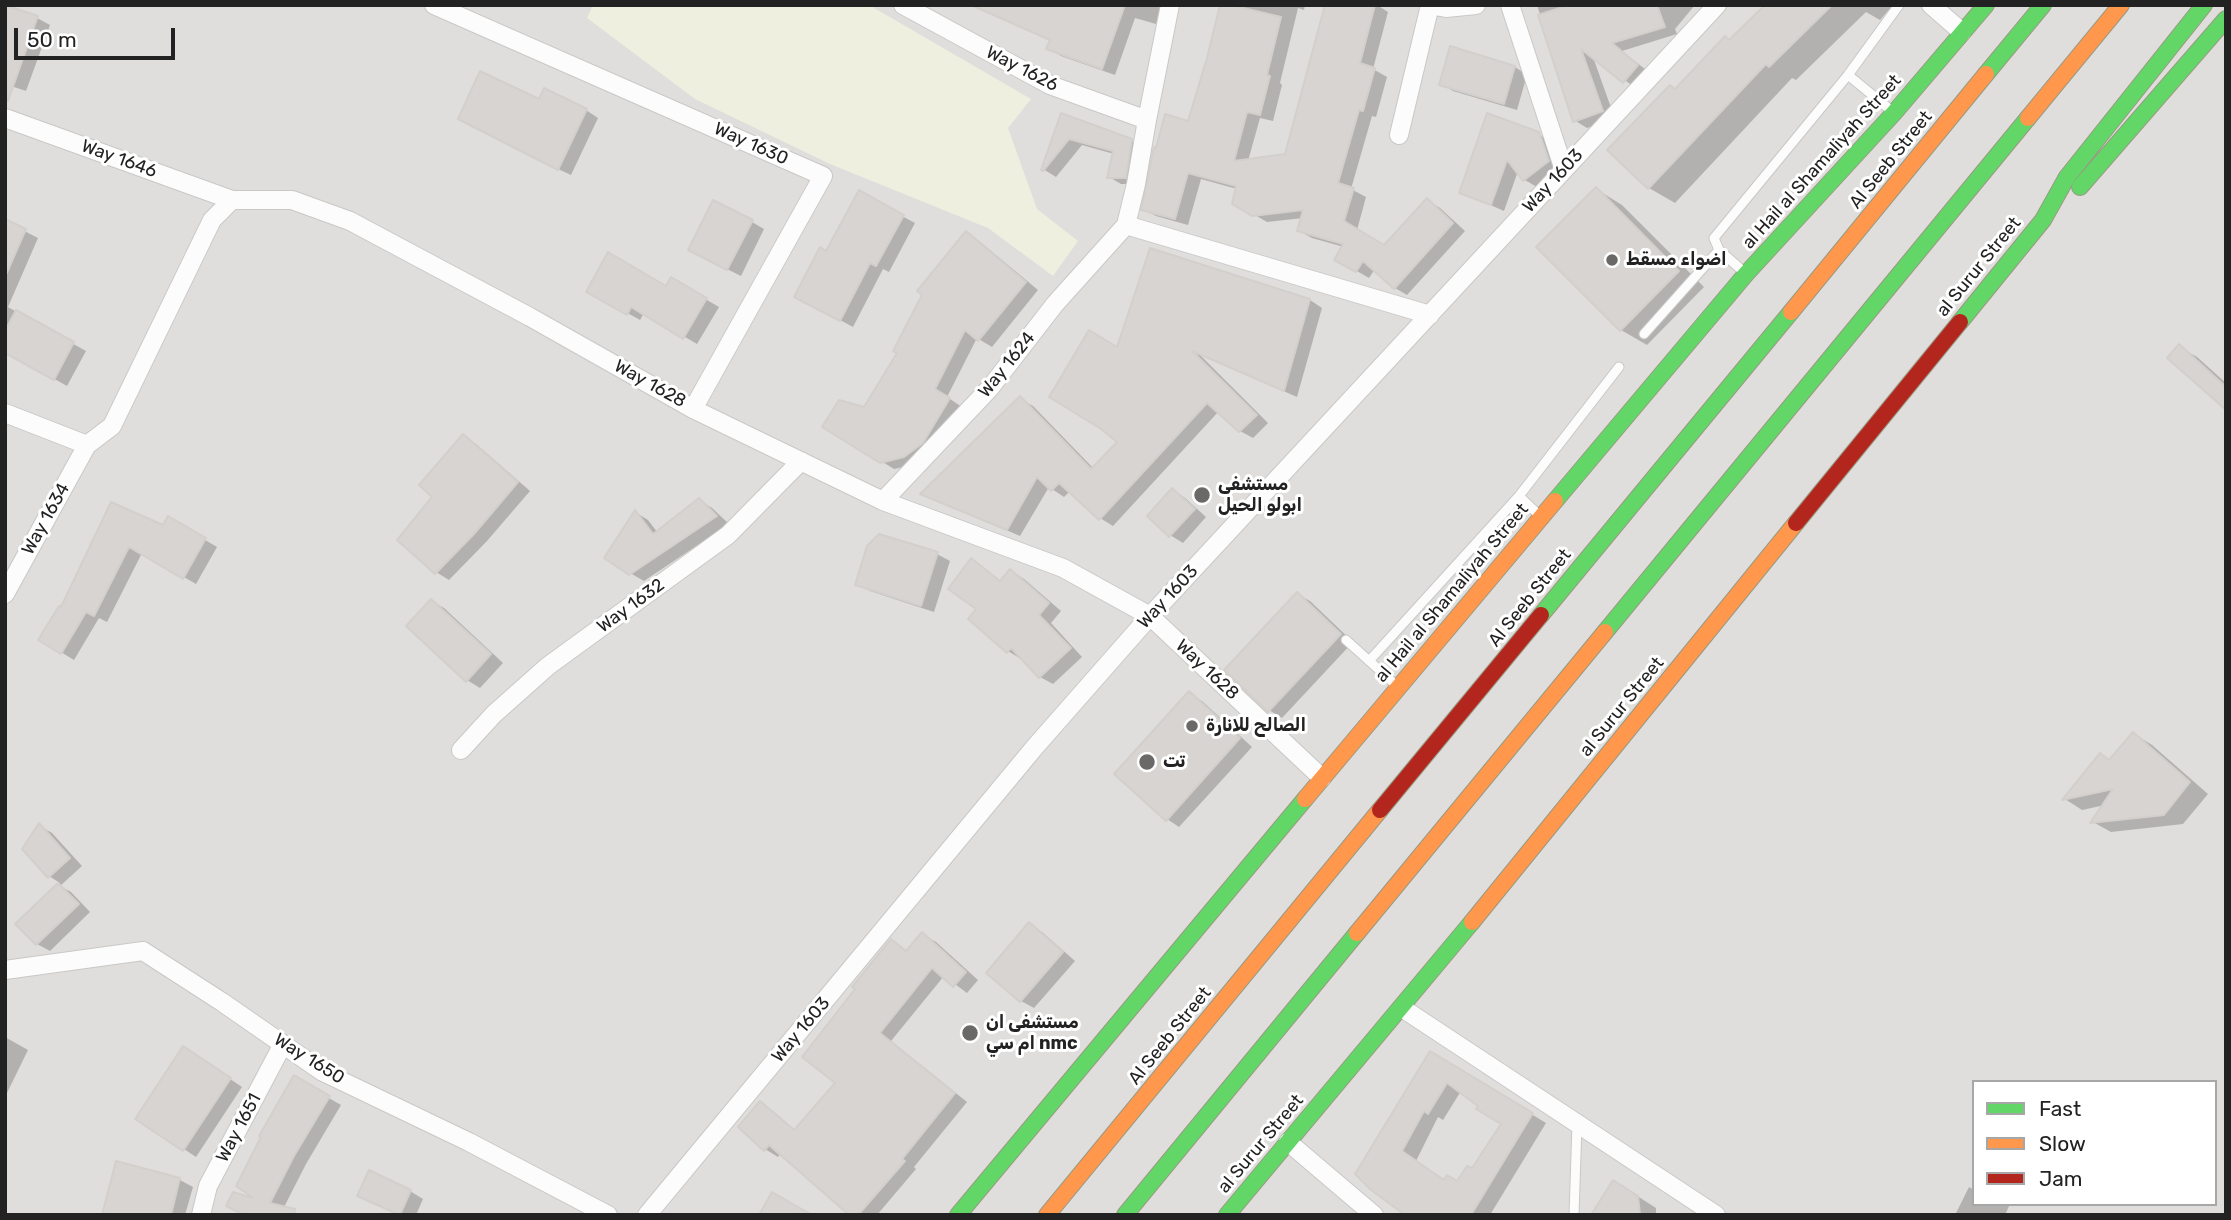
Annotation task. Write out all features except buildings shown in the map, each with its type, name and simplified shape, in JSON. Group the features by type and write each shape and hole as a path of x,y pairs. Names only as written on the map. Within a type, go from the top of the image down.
{"main road":[{"name":"al Hail al Shamaliyah Street","path":"958,1215 1746,274 1894,113 1986,5"},
{"name":"Al Seeb Street","path":"1047,1215 2043,5"},
{"path":"1125,1215 2120,5"},
{"name":"al Surur Street","path":"2043,220 2067,177 2204,5"},
{"name":"al Surur Street","path":"1227,1215 1402,1008 2043,220 2079,187 2226,19"}],"street":[{"name":"Way 1630","path":"434,5 823,176 693,409"},
{"name":"Way 1626","path":"903,5 1049,85 1147,120"},
{"name":"Way 1624","path":"883,501 990,388 1055,304 1126,225 1170,5"},
{"path":"1399,135 1430,5 1446,8 1476,5"},
{"path":"1510,5 1564,170"},
{"name":"Way 1603","path":"647,1215 1034,748 1150,616 1717,5"},
{"path":"1931,5 1962,32"},
{"name":"Way 1646","path":"5,118 232,201"},
{"name":"Way 1628","path":"232,201 292,200 350,221 530,317 693,409 883,501 1063,568 1150,616 1322,778"},
{"path":"5,412 87,445 112,426 212,220 232,201"},
{"path":"1126,225 1430,315"},
{"name":"Way 1634","path":"5,594 87,445"},
{"name":"Way 1632","path":"461,750 494,714 548,666 728,535 801,461"},
{"name":"Way 1650","path":"5,970 143,951 323,1072 468,1142 608,1215"},
{"path":"1402,1008 1716,1215"},
{"name":"Way 1651","path":"201,1215 208,1186 283,1044"},
{"path":"1288,1142 1374,1215"}],"lane":[{"path":"1746,274 1719,250 1714,237 1848,75 1899,5"},
{"path":"1848,75 1894,113"},
{"path":"1644,334 1719,250"},
{"path":"1369,662 1519,496 1619,367"},
{"path":"1519,496 1541,517"},
{"path":"1346,640 1398,687"},
{"path":"1574,1215 1577,1124"}],"shaded area":[{"path":"5,5 2226,5 2226,1215 5,1215"}],"green space":[{"path":"593,5 869,5 1031,99 1008,128 1037,209 1078,241 1053,276 988,228 830,164 695,99 587,18"}],"traffic: fast":[{"path":"1555,501 1746,274 1894,113 1986,5"},
{"path":"1986,74 2043,5"},
{"path":"1960,322 2043,220 2067,177 2204,5"},
{"path":"2080,187 2226,19"},
{"path":"1605,632 2028,118"},
{"path":"1541,615 1791,312"},
{"path":"958,1215 1305,799"},
{"path":"1227,1215 1472,922"},
{"path":"1125,1215 1357,933"}],"traffic: slow":[{"path":"2028,118 2121,5"},
{"path":"1791,312 1986,74"},
{"path":"1305,799 1555,501"},
{"path":"1472,922 1796,523"},
{"path":"1357,933 1605,632"},
{"path":"1047,1215 1380,810"}],"traffic: jam":[{"path":"1796,523 1960,322"},
{"path":"1380,810 1541,615"}],"place":[{"name":"اضواء مسقط","path":"1612,260"},
{"name":"مستشفى ابولو الحيل","path":"1202,495"},
{"name":"الصالح للانارة","path":"1192,726"},
{"name":"تت","path":"1147,762"},
{"name":"مستشفى ان ام سي nmc","path":"970,1033"}]}
